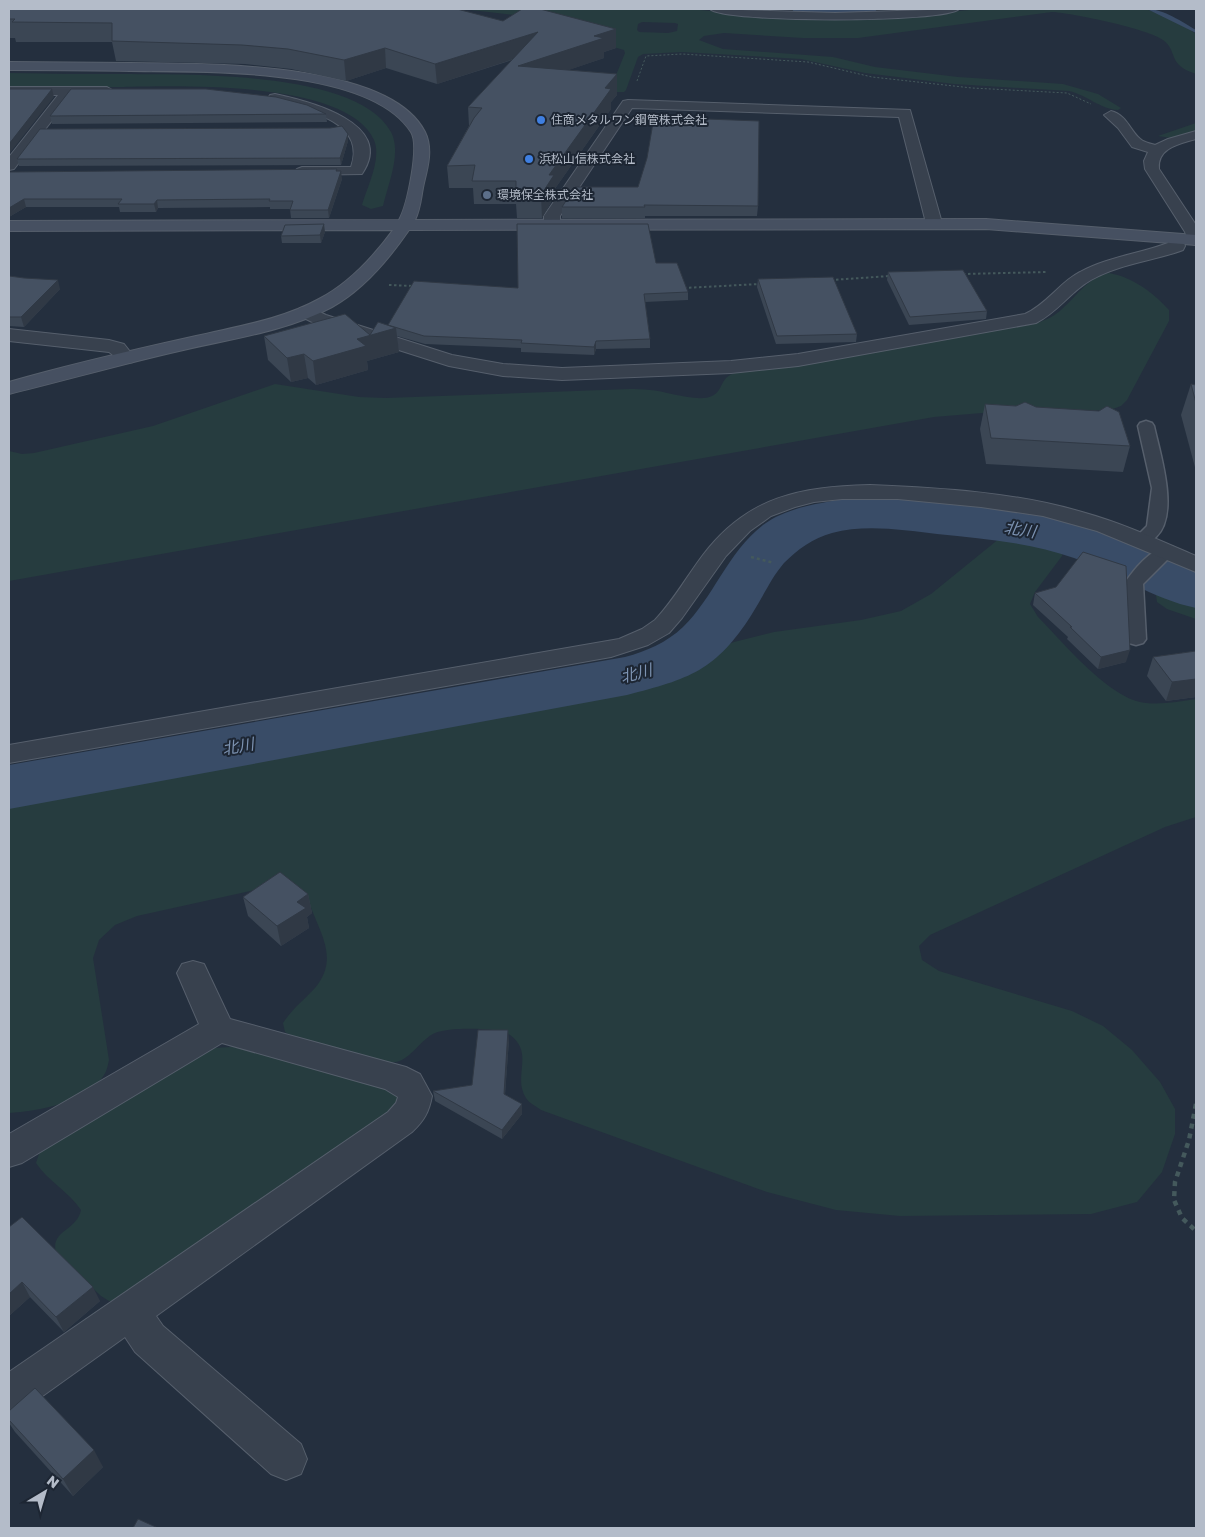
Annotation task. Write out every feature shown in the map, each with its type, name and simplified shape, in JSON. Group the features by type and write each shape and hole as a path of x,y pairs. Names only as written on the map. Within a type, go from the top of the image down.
{"street":[{"path":"716,9 789,15 846,16 901,14 953,9"},
{"path":"9,66 248,69 312,78 364,92 402,113 417,130 421,139 422,158 410,216 356,282 340,295 306,312 273,324 126,358 9,388"},
{"path":"9,91 116,91"},
{"path":"12,170 37,130 68,91"},
{"path":"260,96 315,108 338,119 348,126 359,139 362,147 362,155 357,172 287,172"},
{"path":"552,224 552,216 628,104 906,113 934,223"},
{"path":"1111,115 1124,125 1137,144 1157,150"},
{"path":"331,129 348,126"},
{"path":"37,130 57,130"},
{"path":"9,226 934,223 986,224 1196,240 1193,232 1152,169 1151,158 1157,150 1166,145 1196,135"},
{"path":"306,312 320,319 449,360 532,372 592,374 731,367 798,360 1014,323 1044,314 1075,283 1087,274 1161,253 1178,246 1176,239"},
{"path":"9,335 110,346 117,348 126,358"},
{"path":"9,754 611,649 636,642 657,631 671,617 725,541 743,524 767,510 796,500 828,494 863,491 899,492 997,502 1073,516 1155,550 1196,564"},
{"path":"193,973 218,1029"},
{"path":"9,1152 218,1029 394,1077 408,1084 415,1096 412,1110 400,1122 9,1396"},
{"path":"130,1311 148,1338 286,1459"}],"lane":[{"path":"1136,639 1134,583 1155,550 1154,528 1160,488 1146,426"}],"path":[{"path":"628,104 646,56 682,54 808,62 867,76 972,88 1067,93 1078,96 1111,115"},
{"path":"960,274 1078,272 1087,274"},
{"path":"822,280 891,276"},
{"path":"356,282 414,286"},
{"path":"675,288 764,283"},
{"path":"745,555 774,563"},
{"path":"1196,1104 1189,1140 1175,1182 1174,1200 1182,1218 1196,1232"}],"green space":[{"path":"462,9 690,9 730,13 932,14 978,9 1146,9 1175,20 1196,34 1196,74 1180,66 1168,44 1155,36 1110,22 1052,12 858,38 803,38 724,33 704,36 699,40 723,49 833,57 875,67 958,77 1063,84 1098,94 1121,108 1118,110 1111,109 1069,91 954,84 865,73 801,59 682,52 643,54 638,57 626,90 624,92 612,92 610,90 625,53 624,50 543,27 550,19","holes":["642,22 678,24 677,31 668,33 639,32 637,30 638,24"]},
{"path":"9,73 228,76 269,80 309,87 344,97 373,112 391,132 394,140 395,159 383,206 371,209 362,205 375,164 376,148 374,140 358,120 331,106 297,97 259,91 219,88 182,86 9,87"},
{"path":"1196,123 1196,130 1171,138 1158,136"},
{"path":"1109,273 1126,278 1142,286 1169,310 1169,321 1127,400 1121,406 1110,410 994,412 934,417 9,581 9,451 22,454 34,453 153,426 275,384 359,397 386,398 642,389 706,398 719,390 728,376 740,371 802,365 1038,323 1051,317 1068,304 1089,283 1101,275"},
{"path":"1013,534 1046,539 1063,550 1062,556 1035,592 1030,604 1038,617 1088,668 1117,692 1132,699 1159,704 1196,699 1196,817 1165,827 930,935 919,946 922,960 939,971 1072,1011 1103,1026 1132,1050 1160,1082 1175,1109 1175,1134 1162,1172 1137,1202 1091,1214 900,1216 836,1210 767,1192 541,1110 526,1098 522,1090 521,1049 510,1035 504,1032 485,1029 442,1031 430,1036 406,1057 396,1062 362,1057 296,1038 285,1032 283,1023 315,988 322,977 326,967 326,947 310,905 268,887 137,916 115,925 99,940 93,958 109,1060 105,1073 96,1085 74,1099 61,1104 9,1113 9,796 632,684 670,673 696,658 734,642 774,632 861,620 901,611 931,594 1000,538"},
{"path":"1163,591 1175,592 1196,598 1196,619 1167,609 1157,602 1156,595"},
{"path":"215,1048 248,1048 398,1092 400,1106 120,1301 109,1301 101,1296 56,1253 55,1245 57,1240 79,1217 81,1210 36,1163 39,1154 48,1145 199,1056"}],"building":[{"path":"9,9 457,9 503,21 522,9 540,9 616,29 594,36 604,38 518,66 617,74 605,88 611,89 549,175 554,175 541,195 516,195 516,181 472,181 475,165 447,166 474,118 482,108 468,107 538,32 435,64 385,48 344,60 288,49 242,45 112,41 112,23 12,22 15,19 9,19"},
{"path":"9,89 52,89 9,144"},
{"path":"71,89 206,89 276,97 307,105 326,114 50,116"},
{"path":"654,117 759,121 758,206 644,205 645,207 562,207 575,187 638,187 647,158"},
{"path":"342,126 348,134 340,158 17,159 40,129 330,128"},
{"path":"337,169 336,171 341,171 328,210 290,210 293,201 269,201 270,199 157,200 154,204 118,204 122,199 24,199 9,208 9,172"},
{"path":"324,224 320,235 281,236 285,225"},
{"path":"517,224 648,224 656,263 677,263 688,292 644,294 650,339 596,341 594,347 521,343 522,340 424,336 388,325 414,281 518,288"},
{"path":"963,270 987,311 910,317 888,272"},
{"path":"9,276 58,280 21,317 9,317"},
{"path":"833,277 857,334 777,336 758,279"},
{"path":"345,314 370,335 378,322 396,328 357,339 366,346 313,361 304,354 287,358 264,336"},
{"path":"1191,384 1196,385 1196,403"},
{"path":"1025,402 1036,407 1099,411 1107,406 1119,412 1130,446 991,438 985,404 1016,406"},
{"path":"1083,552 1126,566 1130,650 1101,657 1035,593 1056,587"},
{"path":"1196,651 1196,679 1172,682 1153,657"},
{"path":"280,872 308,894 297,902 306,908 277,926 243,897"},
{"path":"478,1030 508,1030 504,1094 522,1104 502,1130 433,1091 472,1085"},
{"path":"22,1217 93,1287 56,1317 22,1282 9,1294 9,1227"},
{"path":"35,1388 94,1450 63,1479 9,1420 9,1411"},
{"path":"138,1519 158,1528 133,1528"}],"waterway":[{"path":"806,9 863,9"},
{"path":"1149,9 1176,20 1196,32"},
{"name":"北川","path":"9,787 627,676 653,669 678,659 704,639 723,616 756,563 783,536 804,524 850,514 900,514 1039,531 1074,540 1105,551 1196,591"}],"place":[{"name":"住商メタルワン鋼管株式会社","path":"541,120"},
{"name":"浜松山信株式会社","path":"529,159"},
{"name":"環境保全株式会社","path":"487,195"}]}
